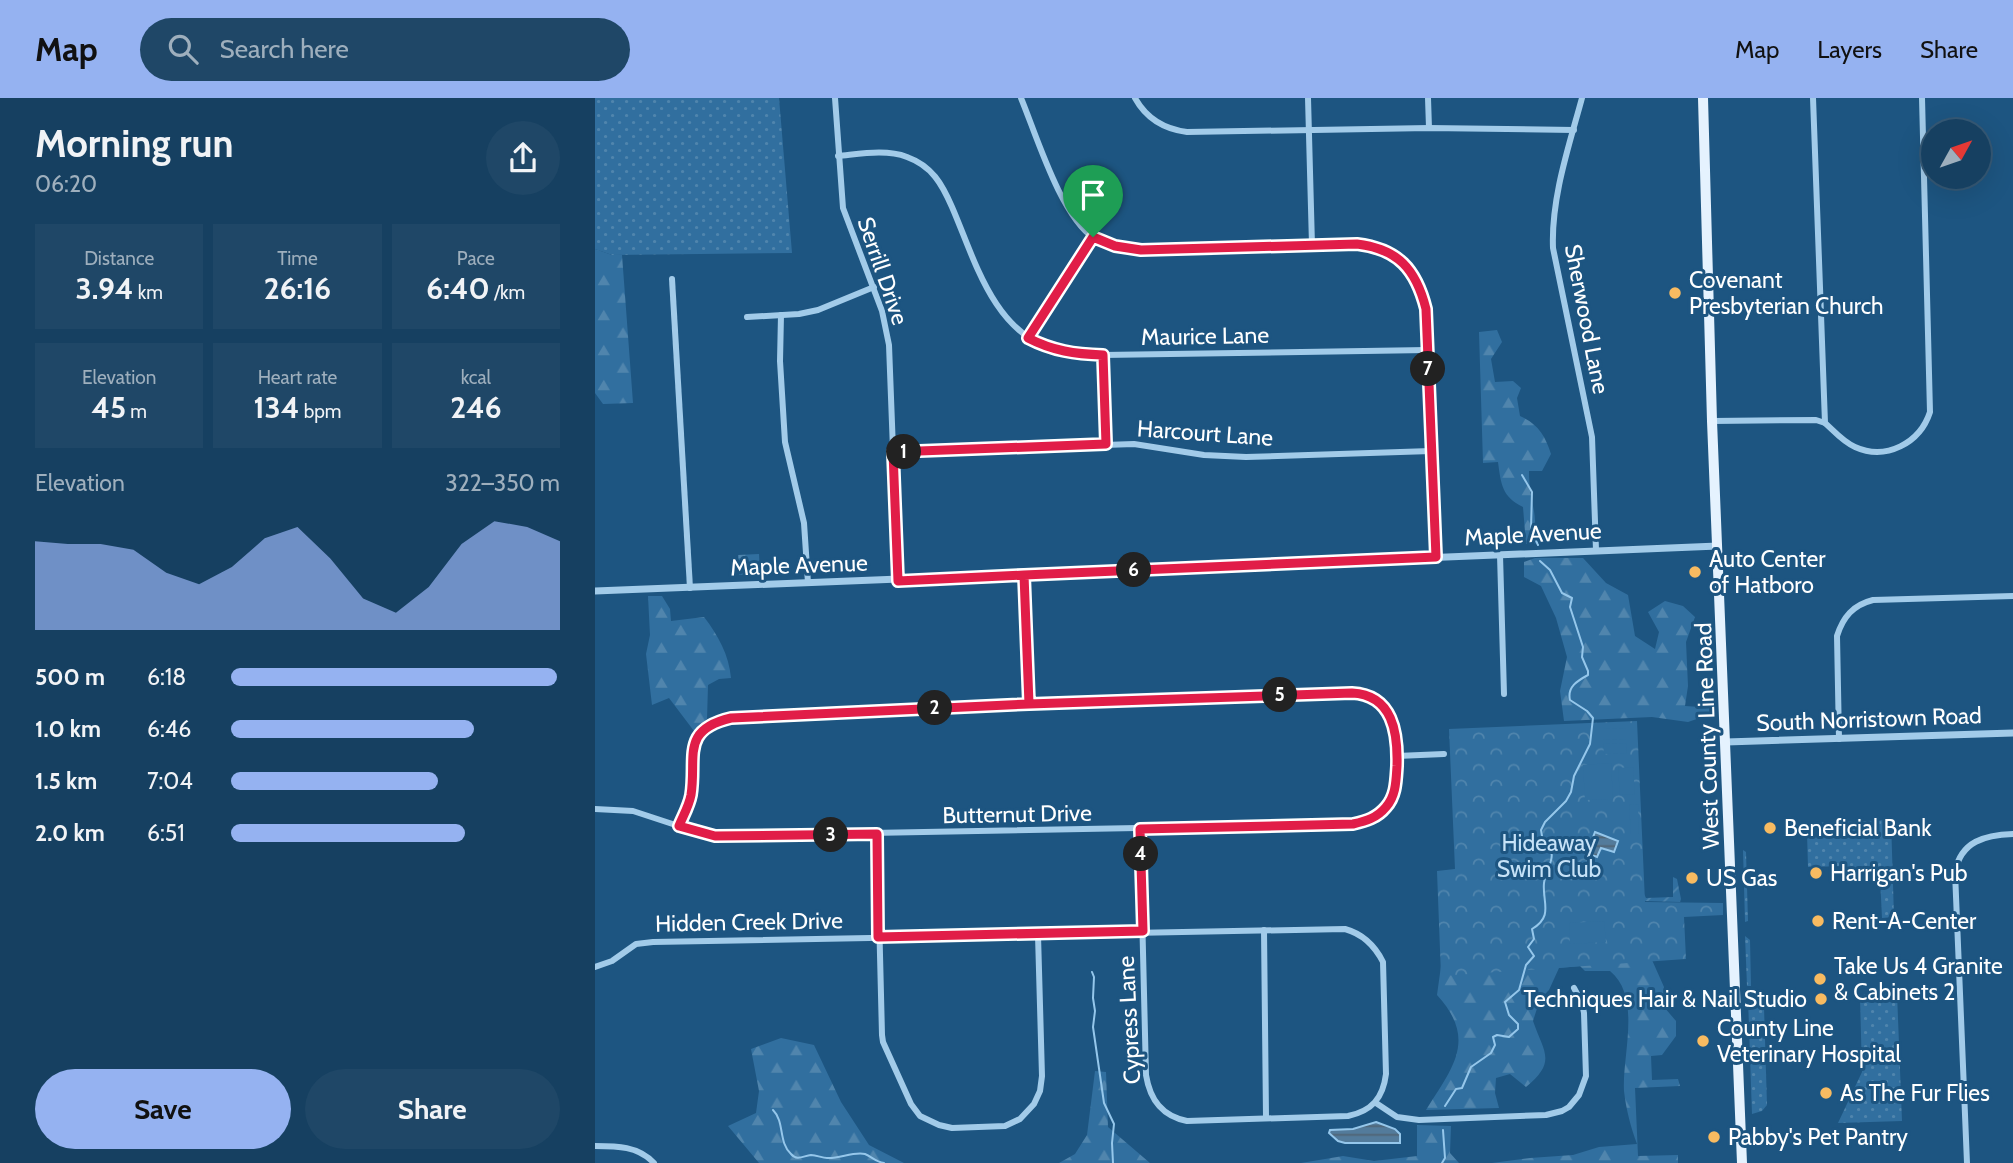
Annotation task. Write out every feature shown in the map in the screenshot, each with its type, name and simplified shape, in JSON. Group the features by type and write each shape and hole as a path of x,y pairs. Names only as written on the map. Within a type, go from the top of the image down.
{"main road":[{"name":"West County Line Road","path":"1703,98 1712,421 1742,1163"}],"street":[{"name":"Serrill Drive","path":"835,98 843,208 882,310 888,345 898,581"},
{"path":"1021,98 1065,202 1076,220 1093,237 1115,246 1141,250 1357,244 1372,246 1401,260 1415,276 1426,309 1436,557"},
{"path":"1135,98 1154,121 1180,131 1308,132 1429,128 1574,130"},
{"path":"1308,98 1313,245"},
{"path":"1429,98 1429,128"},
{"name":"Sherwood Lane","path":"1582,98 1552,228 1553,248 1592,437 1597,550"},
{"path":"1813,98 1825,423"},
{"path":"1712,421 1816,420 1825,423 1858,448 1873,452 1899,447 1916,436 1928,419 1932,401 1922,98"},
{"name":"Maurice Lane","path":"838,156 897,153 917,161 935,175 941,183 991,297 1008,320 1028,338 1055,350 1069,354 1103,355 1427,349"},
{"path":"1028,338 1093,237"},
{"path":"672,279 690,588"},
{"path":"747,317 818,310 874,287"},
{"path":"781,315 780,361 785,442 804,523 808,583"},
{"path":"1103,355 1106,444"},
{"name":"Harcourt Lane","path":"893,452 1106,444 1143,444 1205,454 1246,457 1431,451"},
{"name":"Maple Avenue","path":"595,591 898,581 1718,546"},
{"path":"1500,555 1504,694"},
{"path":"1024,575 1029,704"},
{"path":"1839,738 1837,636 1843,621 1853,609 1873,600 2013,596"},
{"path":"679,826 691,794 693,748 702,732 723,720 1029,704 1359,693 1373,698 1389,714 1395,730 1397,756 1444,754"},
{"name":"South Norristown Road","path":"1726,742 2013,733"},
{"name":"Butternut Drive","path":"595,809 633,811 715,836 1353,824 1378,815 1391,801 1396,784 1397,756"},
{"name":"Cypress Lane","path":"1140,829 1146,1074 1153,1100 1167,1114 1187,1121 1348,1116 1368,1110 1376,1103"},
{"path":"877,834 883,1042 914,1109 932,1124 952,1128 1005,1126 1026,1114 1037,1097 1042,1076 1038,935"},
{"path":"1967,1163 1954,882 1958,862 1970,845 1983,837 2013,834"},
{"name":"Hidden Creek Drive","path":"595,967 612,961 636,944 653,942 1345,929 1360,935 1374,946 1383,962 1386,1074 1376,1103"},
{"path":"1264,930 1266,1117"},
{"path":"1376,1103 1397,1117 1419,1120 1546,1115 1569,1107 1583,1089 1586,1076 1584,1013 1574,988"},
{"path":"595,1146 630,1148 648,1156 654,1163"}],"green space":[{"path":"595,98 779,98 792,253 612,255 595,249"},
{"path":"595,249 612,255 622,255 633,403 603,404 595,393"},
{"path":"1497,330 1502,342 1491,359 1495,382 1513,381 1521,388 1517,398 1520,416 1540,431 1551,454 1542,471 1529,471 1536,531 1540,543 1526,544 1523,507 1511,499 1504,489 1498,462 1483,463 1479,332"},
{"path":"759,554 760,574 739,575 738,555"},
{"path":"1535,558 1583,558 1606,583 1628,595 1635,636 1655,649 1659,632 1648,612 1665,601 1683,606 1695,617 1686,642 1688,686 1685,706 1715,708 1717,712 1688,722 1652,717 1564,721 1560,691 1567,657 1556,618 1541,586 1524,577 1524,562"},
{"path":"648,596 662,596 670,609 671,621 704,617 725,653 731,678 719,679 708,685 707,719 694,731 669,698 652,705 646,654 650,635"},
{"name":"Hideaway Swim Club","path":"1637,721 1645,902 1723,903 1723,915 1684,917 1686,959 1441,976 1437,871 1455,869 1449,729"},
{"path":"1626,728 1626,739 1603,740 1603,729"},
{"path":"1626,743 1627,753 1604,754 1603,744"},
{"path":"1611,763 1613,799 1585,800 1583,765"},
{"path":"1633,767 1635,794 1620,795 1618,768"},
{"path":"1638,804 1639,834 1631,834 1629,805"},
{"path":"1891,820 1894,917 1882,918 1880,877 1850,878 1847,866 1808,867 1807,833 1790,833 1790,824"},
{"path":"1743,850 1746,852 1748,921 1745,922"},
{"path":"1673,877 1677,879 1680,902 1644,901 1644,894 1646,898 1673,897"},
{"path":"1604,921 1606,942 1570,944 1569,923"},
{"path":"1745,936 1750,940 1751,986 1747,986"},
{"path":"1652,960 1664,987 1664,1007 1676,1021 1676,1036 1662,1055 1651,1056 1652,1080 1678,1079 1680,1086 1635,1088 1638,1156 1678,1155 1678,1163 1492,1163 1573,1155 1599,1147 1637,1144 1624,1091 1628,1011 1620,982 1610,971 1585,971 1580,966 1559,968 1549,990 1540,999 1533,1021 1544,1049 1545,1063 1542,1070 1526,1087 1510,1074 1496,1078 1495,1093 1499,1108 1426,1110 1445,1080 1457,1052 1456,1025 1437,995 1441,966"},
{"path":"1897,993 1902,1121 1838,1123 1862,1072 1860,997 1865,994"},
{"path":"1748,998 1759,998 1764,1007 1767,1105 1762,1111 1752,1114"},
{"path":"781,1038 814,1045 841,1102 869,1145 904,1163 759,1163 728,1126 756,1113 759,1091 751,1049"},
{"path":"1095,1071 1106,1072 1108,1127 1150,1163 1059,1163 1075,1154 1087,1135"},
{"path":"1417,1125 1451,1126 1450,1153 1459,1163 1301,1163 1343,1156 1374,1161 1417,1156"}],"shaded area":[{"path":"1595,832 1618,841 1614,852 1601,848 1597,857 1587,853"},
{"path":"1376,1122 1395,1129 1400,1134 1400,1143 1345,1143 1329,1133 1330,1130 1353,1129"}],"waterway":[{"path":"1522,475 1532,492 1531,529 1538,545"},
{"path":"1445,1106 1456,1089 1462,1088 1471,1067 1491,1053 1495,1045 1493,1037 1509,1037 1518,1029 1518,1024 1509,1015 1505,1002 1519,990 1526,965 1534,956 1528,947 1534,939 1532,929 1545,914 1544,883 1552,856 1543,842 1541,830 1545,822 1566,801 1574,776 1590,744 1593,718 1570,700 1569,695 1571,688 1588,675 1582,657 1583,647 1570,607 1572,598 1562,593 1550,570 1540,561"},
{"path":"1092,972 1095,1011 1093,1027 1104,1103 1114,1124 1113,1163"},
{"path":"773,1110 779,1120 784,1144 796,1157 811,1155 832,1158 861,1153 884,1163"},
{"path":"1442,1163 1445,1158 1443,1130"}],"place":[{"name":"Covenant Presbyterian Church","path":"1675,293"},
{"name":"Auto Center of Hatboro","path":"1695,572"},
{"name":"Beneficial Bank","path":"1770,828"},
{"name":"Harrigan's Pub","path":"1816,873"},
{"name":"US Gas","path":"1692,878"},
{"name":"Rent-A-Center","path":"1818,921"},
{"name":"Take Us 4 Granite & Cabinets 2","path":"1820,979"},
{"name":"Techniques Hair & Nail Studio","path":"1821,999"},
{"name":"County Line Veterinary Hospital","path":"1703,1041"},
{"name":"As The Fur Flies","path":"1826,1093"},
{"name":"Pabby's Pet Pantry","path":"1714,1137"}],"route":[{"path":"1093,237 1028,338 1069,354 1103,355 1106,444 893,452 898,581 1024,575 1029,704 731,718 706,728 693,748 691,794 679,826 715,836 877,834 878,937 1143,931 1140,829 1353,824 1378,815 1391,801 1394,792 1397,756 1393,721 1373,698 1359,693 1029,704 1027,639 1024,575 1436,557 1426,309 1415,276 1401,260 1372,246 1357,244 1141,250 1115,246 1093,237"}]}
